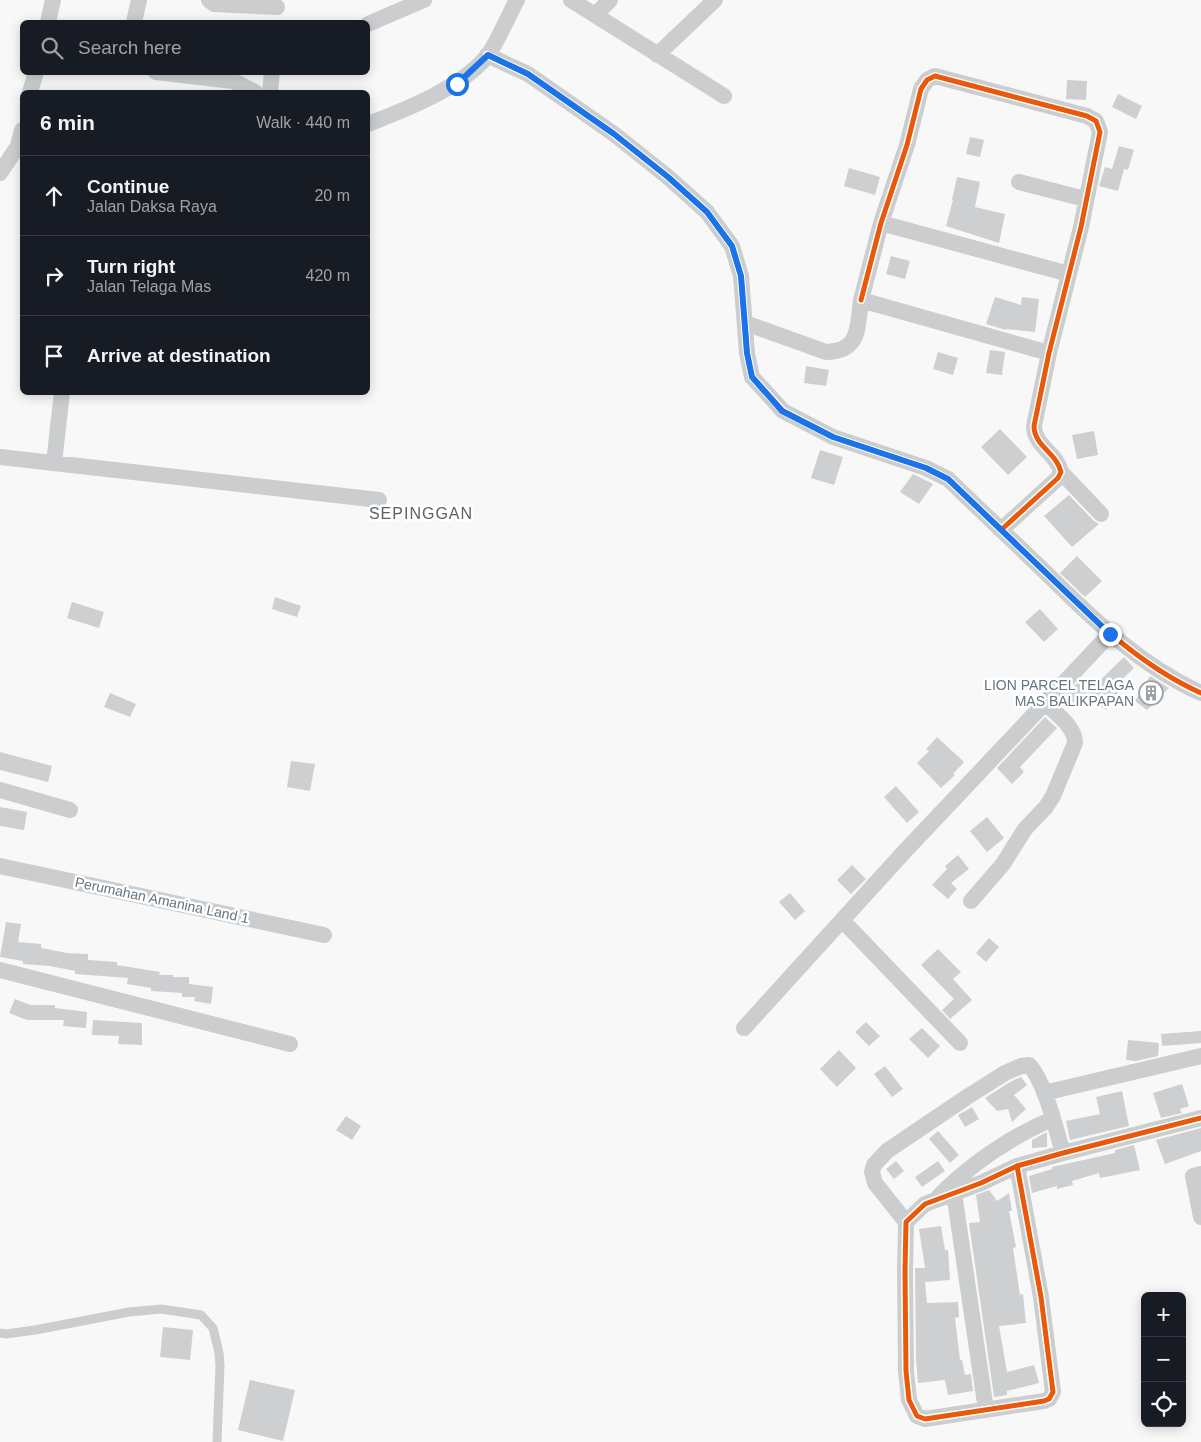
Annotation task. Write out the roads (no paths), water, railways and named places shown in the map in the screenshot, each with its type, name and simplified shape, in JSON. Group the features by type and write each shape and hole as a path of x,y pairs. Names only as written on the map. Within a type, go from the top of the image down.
{"street":[{"path":"48,20 53,0"},
{"path":"134,20 139,0"},
{"path":"209,0 214,4 277,10"},
{"path":"370,23 424,0"},
{"path":"370,123 457,84 488,55 517,0"},
{"path":"571,0 724,96"},
{"path":"595,15 610,0"},
{"path":"657,55 715,0"},
{"path":"488,55 528,74 614,134 668,177 707,212 732,246 741,276 747,353 752,377 782,411 833,437 926,468 948,479 1110,634 1142,659 1183,685 1201,693"},
{"path":"31,90 35,75"},
{"path":"182,75 233,81 252,90"},
{"path":"270,90 272,75"},
{"path":"746,323 826,352 837,352 847,348 855,336 861,300 881,222 907,145 921,89 927,80 935,76 1087,116 1096,121 1100,132 1081,227 1049,353 1034,426 1034,434 1038,442 1060,465 1061,472 1058,478 1001,530"},
{"path":"0,173 20,146"},
{"path":"1019,182 1085,200"},
{"path":"881,222 1069,274"},
{"path":"861,300 1049,353"},
{"path":"54,463 62,395"},
{"path":"0,457 379,500"},
{"path":"1061,472 1101,514"},
{"path":"744,1028 842,920 1110,634"},
{"path":"971,901 1003,864 1025,829 1050,802 1074,743 1075,736 1071,728 1045,703"},
{"path":"0,790 70,810"},
{"name":"Perumahan Amanina Land 1","path":"0,866 324,935"},
{"path":"842,920 960,1043"},
{"path":"0,970 290,1044"},
{"path":"1044,1093 1201,1056"},
{"path":"1017,1166 1041,1297 1053,1392 1044,1401 925,1419 917,1416 909,1400 906,1371 904,1271 906,1222 875,1183 872,1172 874,1165 888,1151 967,1097 1005,1073 1021,1066 1029,1065 1035,1071 1044,1093 1063,1153"},
{"path":"936,1199 952,1182 1014,1137 1052,1118"},
{"path":"906,1222 925,1204 1017,1166 1201,1118"},
{"path":"1201,1174 1193,1176 1201,1217"},
{"path":"954,1193 986,1410"}],"lane":[{"path":"0,1333 6,1334 34,1330 145,1310 161,1309 201,1316 213,1328 220,1353 217,1442"}],"place":[{"name":"LION PARCEL TELAGA MAS BALIKPAPAN","path":"1151,693"}],"district":[{"name":"SEPINGGAN","path":"421,513"}]}
